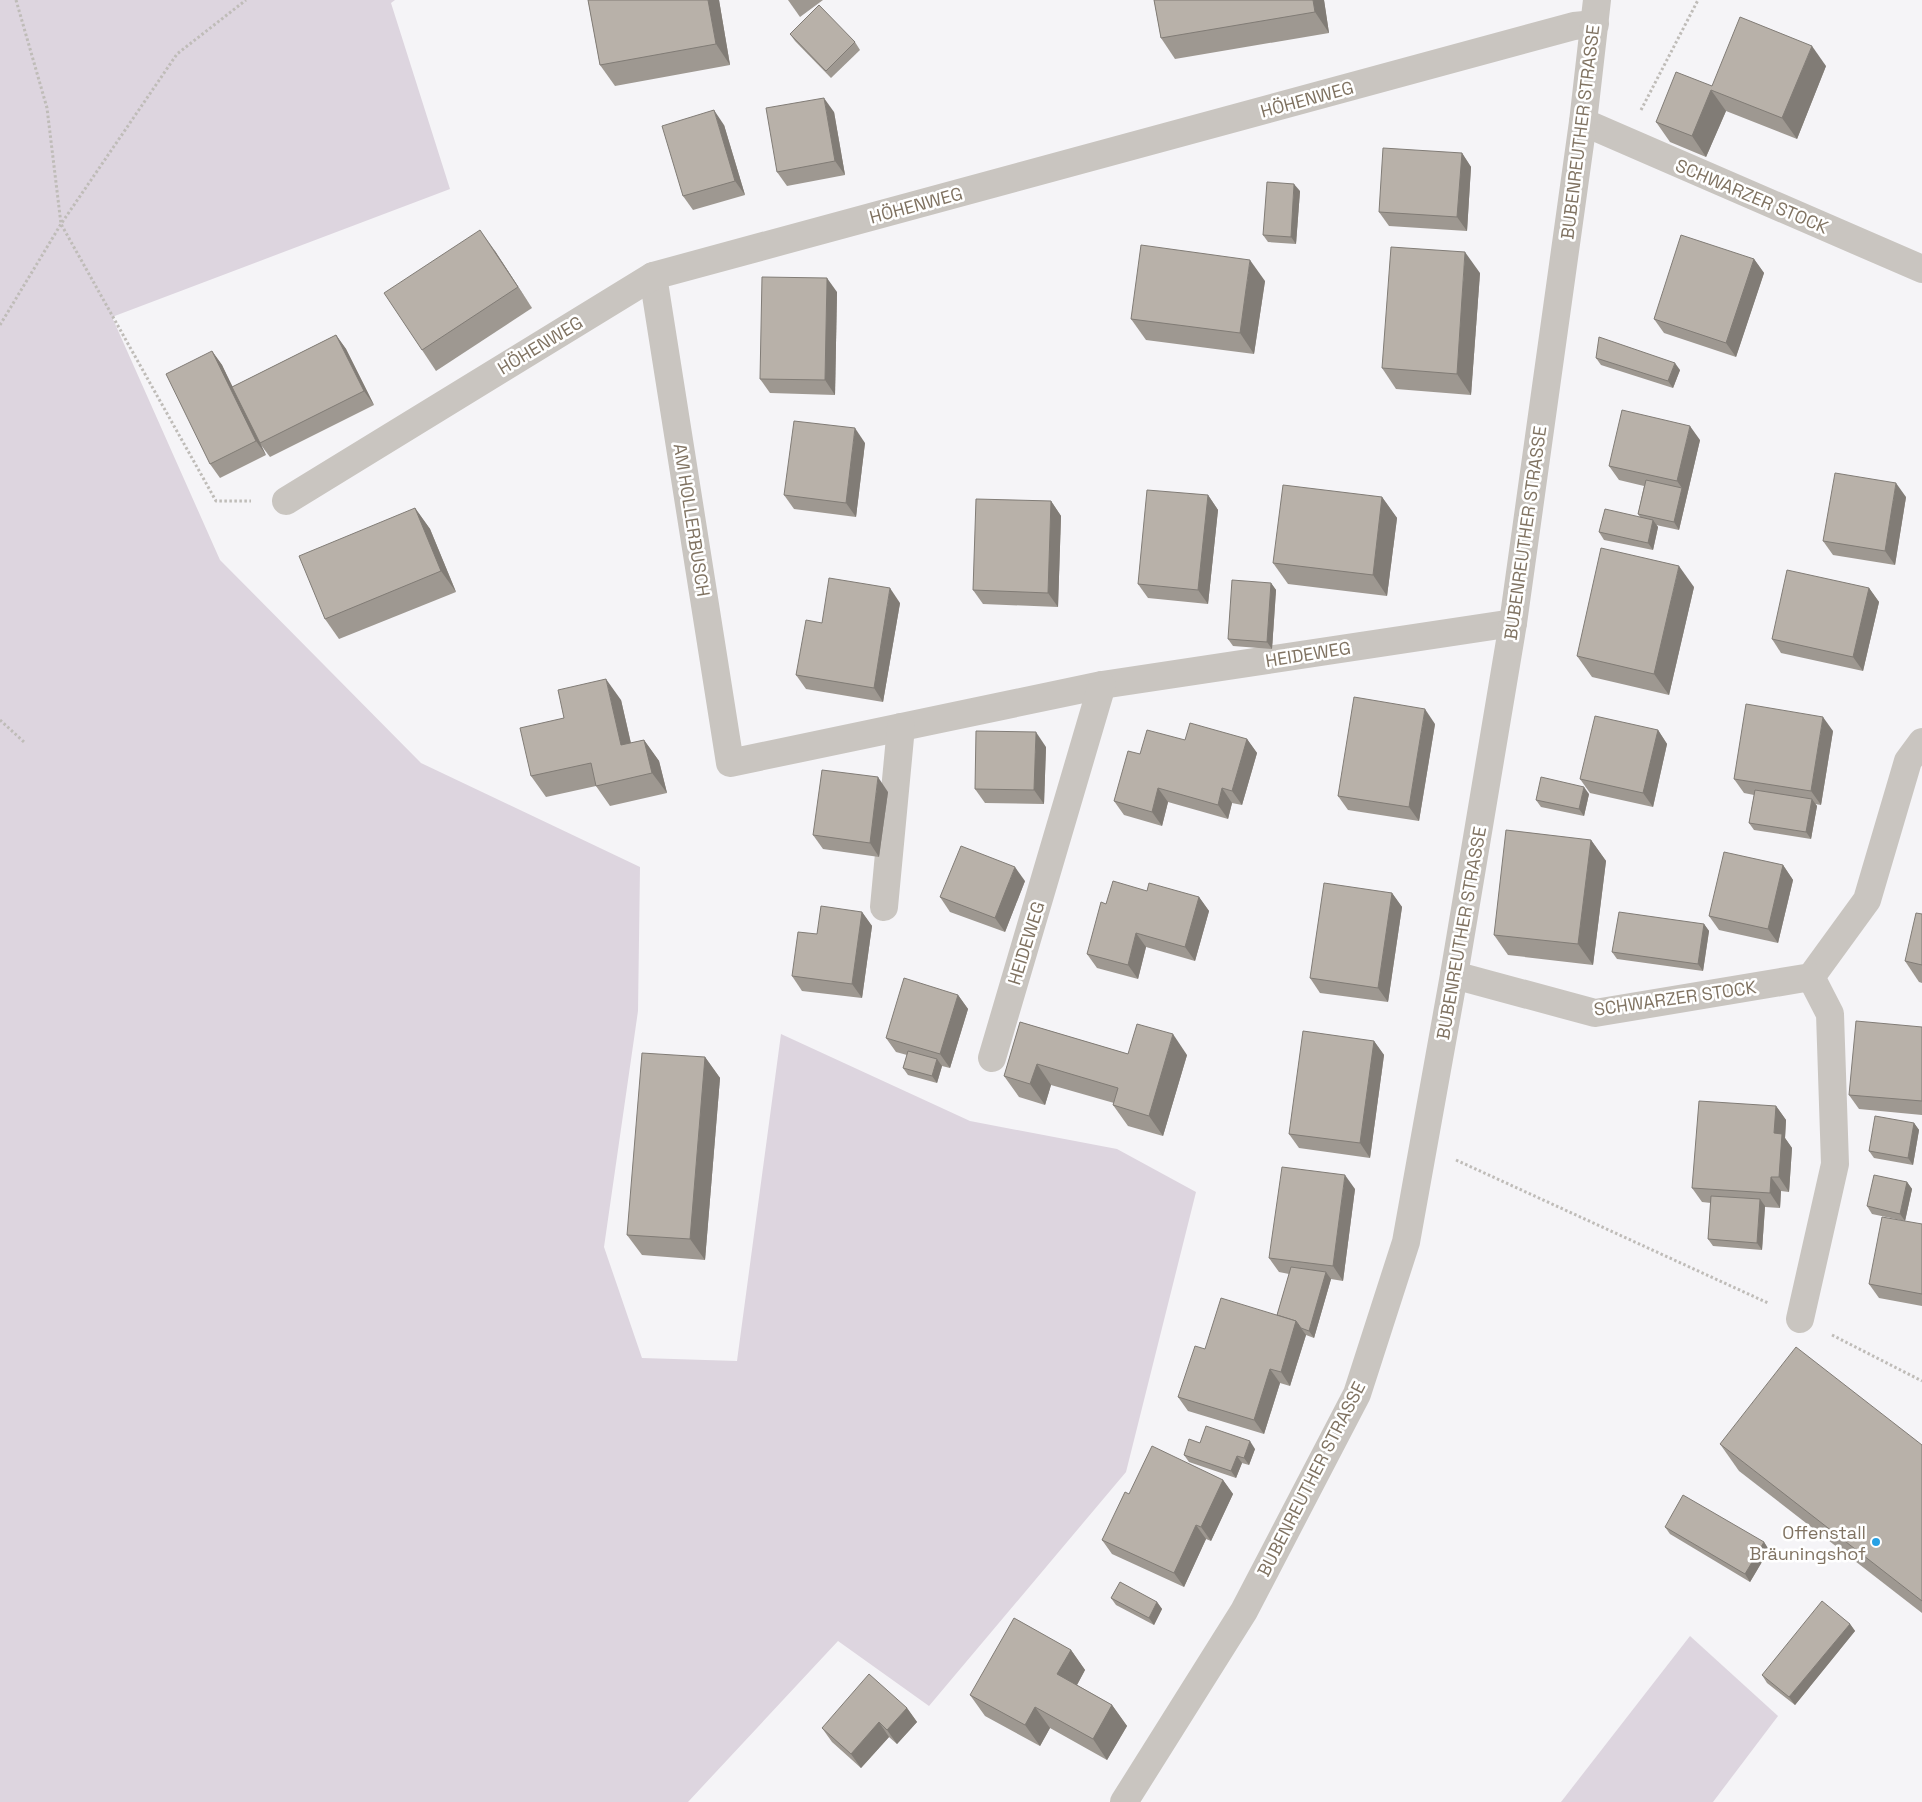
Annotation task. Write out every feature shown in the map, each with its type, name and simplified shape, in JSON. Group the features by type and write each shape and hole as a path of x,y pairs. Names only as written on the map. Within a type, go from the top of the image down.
{"street":[{"name":"BUBENREUTHER STRASSE","path":"1124,1802 1244,1610 1358,1394 1406,1242 1454,975 1513,623 1583,122 1596,12"},
{"name":"HÖHENWEG","path":"286,501 653,276 1565,28 1596,12"},
{"name":"SCHWARZER STOCK","path":"1583,122 1624,142 1922,269"},
{"name":"AM HOLLERBUSCH","path":"653,276 730,763"},
{"name":"HEIDEWEG","path":"730,763 1102,685 1513,623"},
{"name":"HEIDEWEG","path":"992,1058 1102,685"},
{"path":"884,907 901,727"},
{"path":"1800,1319 1835,1164 1830,1014 1811,976 1867,900 1908,761 1922,742"},
{"name":"SCHWARZER STOCK","path":"1454,975 1595,1013 1811,976"}],"path":[{"path":"16,0 47,108 61,224 216,501 286,501"},
{"path":"0,325 61,224 177,54 246,0"},
{"path":"1624,142 1698,0"},
{"path":"0,720 24,742"},
{"path":"1423,1145 1706,1274 1922,1381"}],"shaded area":[{"path":"0,0 395,0 391,3 450,189 112,317 220,560 421,763 640,867 638,1011 604,1247 642,1358 737,1361 781,1034 970,1121 1117,1149 1196,1192 1126,1472 929,1706 838,1641 688,1802 0,1802"},
{"path":"1690,1636 1778,1716 1713,1802 1561,1802"}],"building":[{"path":"588,0 708,0 716,44 600,65"},
{"path":"1154,0 1313,0 1315,12 1161,38"},
{"path":"819,5 855,42 826,71 790,34"},
{"path":"1740,17 1812,46 1782,118 1711,90 1692,136 1656,122 1676,72 1712,86"},
{"path":"824,98 835,161 777,172 766,108"},
{"path":"714,110 735,181 683,196 662,126"},
{"path":"1383,148 1462,153 1457,217 1379,212"},
{"path":"1267,182 1294,184 1291,237 1263,235"},
{"path":"480,230 518,287 422,350 384,293"},
{"path":"1681,235 1754,259 1726,343 1654,319"},
{"path":"1141,245 1250,260 1240,333 1131,319"},
{"path":"1391,247 1465,252 1457,374 1382,368"},
{"path":"762,277 827,278 825,380 760,379"},
{"path":"336,335 364,391 260,443 232,387"},
{"path":"1599,337 1675,363 1668,381 1596,358"},
{"path":"212,351 256,441 210,464 166,374"},
{"path":"1622,410 1690,426 1677,481 1609,466"},
{"path":"794,421 855,428 846,503 784,495"},
{"path":"1835,473 1896,483 1885,551 1823,541"},
{"path":"1646,480 1682,488 1674,522 1638,514"},
{"path":"1283,485 1382,497 1373,575 1273,563"},
{"path":"1147,490 1208,495 1198,590 1138,584"},
{"path":"976,499 1051,501 1048,593 973,590"},
{"path":"415,508 441,571 325,619 299,556"},
{"path":"1605,509 1653,520 1648,543 1599,532"},
{"path":"1601,548 1679,566 1654,674 1577,656"},
{"path":"1787,570 1869,588 1853,657 1772,639"},
{"path":"829,578 890,588 874,688 796,675 806,620 822,623"},
{"path":"1232,580 1271,583 1267,642 1228,639"},
{"path":"606,679 621,745 644,740 652,773 596,786 591,763 531,776 520,728 564,718 558,690"},
{"path":"1354,697 1425,709 1409,807 1338,796"},
{"path":"1746,704 1823,717 1811,791 1734,779"},
{"path":"1595,716 1658,730 1643,793 1580,779"},
{"path":"1190,723 1247,739 1232,791 1222,788 1218,805 1158,788 1152,812 1114,801 1128,751 1140,754 1147,730 1185,740"},
{"path":"976,731 1036,732 1034,790 975,789"},
{"path":"822,770 878,777 870,843 813,835"},
{"path":"1541,777 1584,787 1579,809 1536,800"},
{"path":"1755,790 1812,799 1806,832 1749,823"},
{"path":"1506,830 1591,840 1578,944 1494,935"},
{"path":"961,846 1015,867 995,918 940,897"},
{"path":"1724,852 1783,865 1768,929 1709,916"},
{"path":"1113,881 1147,891 1149,883 1199,897 1185,947 1136,933 1128,965 1087,954 1101,902 1106,904"},
{"path":"1324,883 1392,893 1378,988 1310,978"},
{"path":"821,906 862,912 852,984 792,976 798,932 817,934"},
{"path":"1619,912 1704,924 1698,964 1612,952"},
{"path":"1916,913 1922,914 1922,965 1905,961"},
{"path":"904,978 958,995 940,1054 886,1038"},
{"path":"1856,1021 1922,1027 1922,1101 1849,1095"},
{"path":"1020,1022 1128,1054 1137,1024 1173,1034 1149,1116 1113,1105 1118,1088 1037,1064 1030,1084 1004,1076"},
{"path":"1303,1031 1374,1041 1360,1143 1289,1134"},
{"path":"908,1051 937,1059 932,1076 903,1068"},
{"path":"642,1053 705,1057 690,1239 627,1235"},
{"path":"1699,1101 1776,1106 1774,1133 1782,1134 1779,1177 1771,1177 1770,1193 1692,1188"},
{"path":"1875,1116 1914,1123 1908,1158 1869,1151"},
{"path":"1282,1167 1345,1175 1333,1266 1269,1258"},
{"path":"1874,1175 1907,1182 1900,1214 1867,1206"},
{"path":"1711,1196 1760,1199 1757,1243 1708,1239"},
{"path":"1882,1217 1922,1224 1922,1294 1869,1284"},
{"path":"1291,1267 1326,1272 1309,1331 1301,1328 1296,1321 1277,1315"},
{"path":"1221,1298 1296,1321 1281,1372 1270,1369 1254,1420 1178,1397 1195,1346 1205,1349"},
{"name":"Offenstall Bräuningshof","path":"1796,1347 1922,1445 1922,1601 1720,1444"},
{"path":"1206,1426 1250,1441 1244,1458 1237,1456 1231,1471 1184,1455 1189,1439 1200,1443"},
{"path":"1152,1446 1223,1480 1201,1527 1196,1525 1174,1573 1102,1540 1125,1492 1129,1494"},
{"path":"1683,1495 1764,1542 1745,1574 1665,1527"},
{"path":"1120,1582 1157,1602 1149,1618 1111,1598"},
{"path":"1822,1601 1850,1624 1789,1697 1762,1675"},
{"path":"1014,1618 1071,1650 1057,1674 1112,1705 1093,1739 1035,1707 1025,1725 970,1695"},
{"path":"869,1674 907,1708 887,1730 879,1722 851,1754 822,1728"}],"place":[{"name":"Offenstall Bräuningshof","path":"1876,1542"}]}
